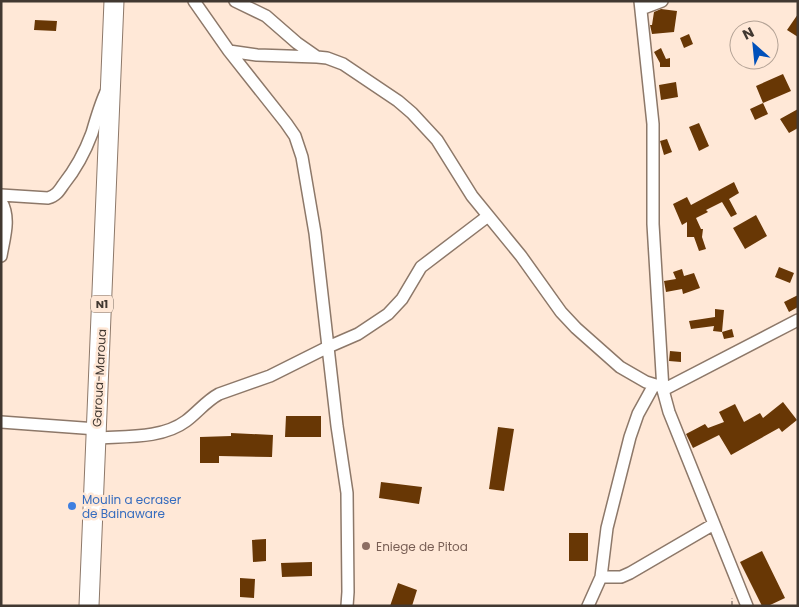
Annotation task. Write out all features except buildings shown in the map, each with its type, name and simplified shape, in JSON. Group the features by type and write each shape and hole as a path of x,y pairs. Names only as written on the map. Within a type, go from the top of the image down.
{"highway":[{"name":"Garoua-Maroua","path":"89,606 114,1"}],"street":[{"path":"194,1 229,51 286,122 295,136 298,146 315,233 337,426 347,493 347,606"},
{"path":"236,1 266,16 296,43 317,57"},
{"path":"662,1 640,5 653,124 653,224 660,387 747,606"},
{"path":"229,51 257,55 327,58 343,64 398,101 437,140 468,190 521,256 561,312 620,367 646,382 660,387"},
{"path":"1,195 48,198 53,197 58,192 74,172 91,136 101,102 111,83"},
{"path":"1,201 5,207 7,218 1,256"},
{"path":"1,422 97,433 147,435 175,427 186,422 211,398 270,376 358,334 388,314 402,299 421,267 488,216"},
{"path":"588,606 601,577 607,528 630,437 638,414 660,387 798,320"},
{"path":"601,577 621,577 630,573 714,524"}],"path":[{"path":"732,595 732,606"}],"place":[{"name":"Moulin a ecraser de Bainaware","path":"72,506"},
{"name":"Eniege de Pitoa","path":"366,546"}]}
